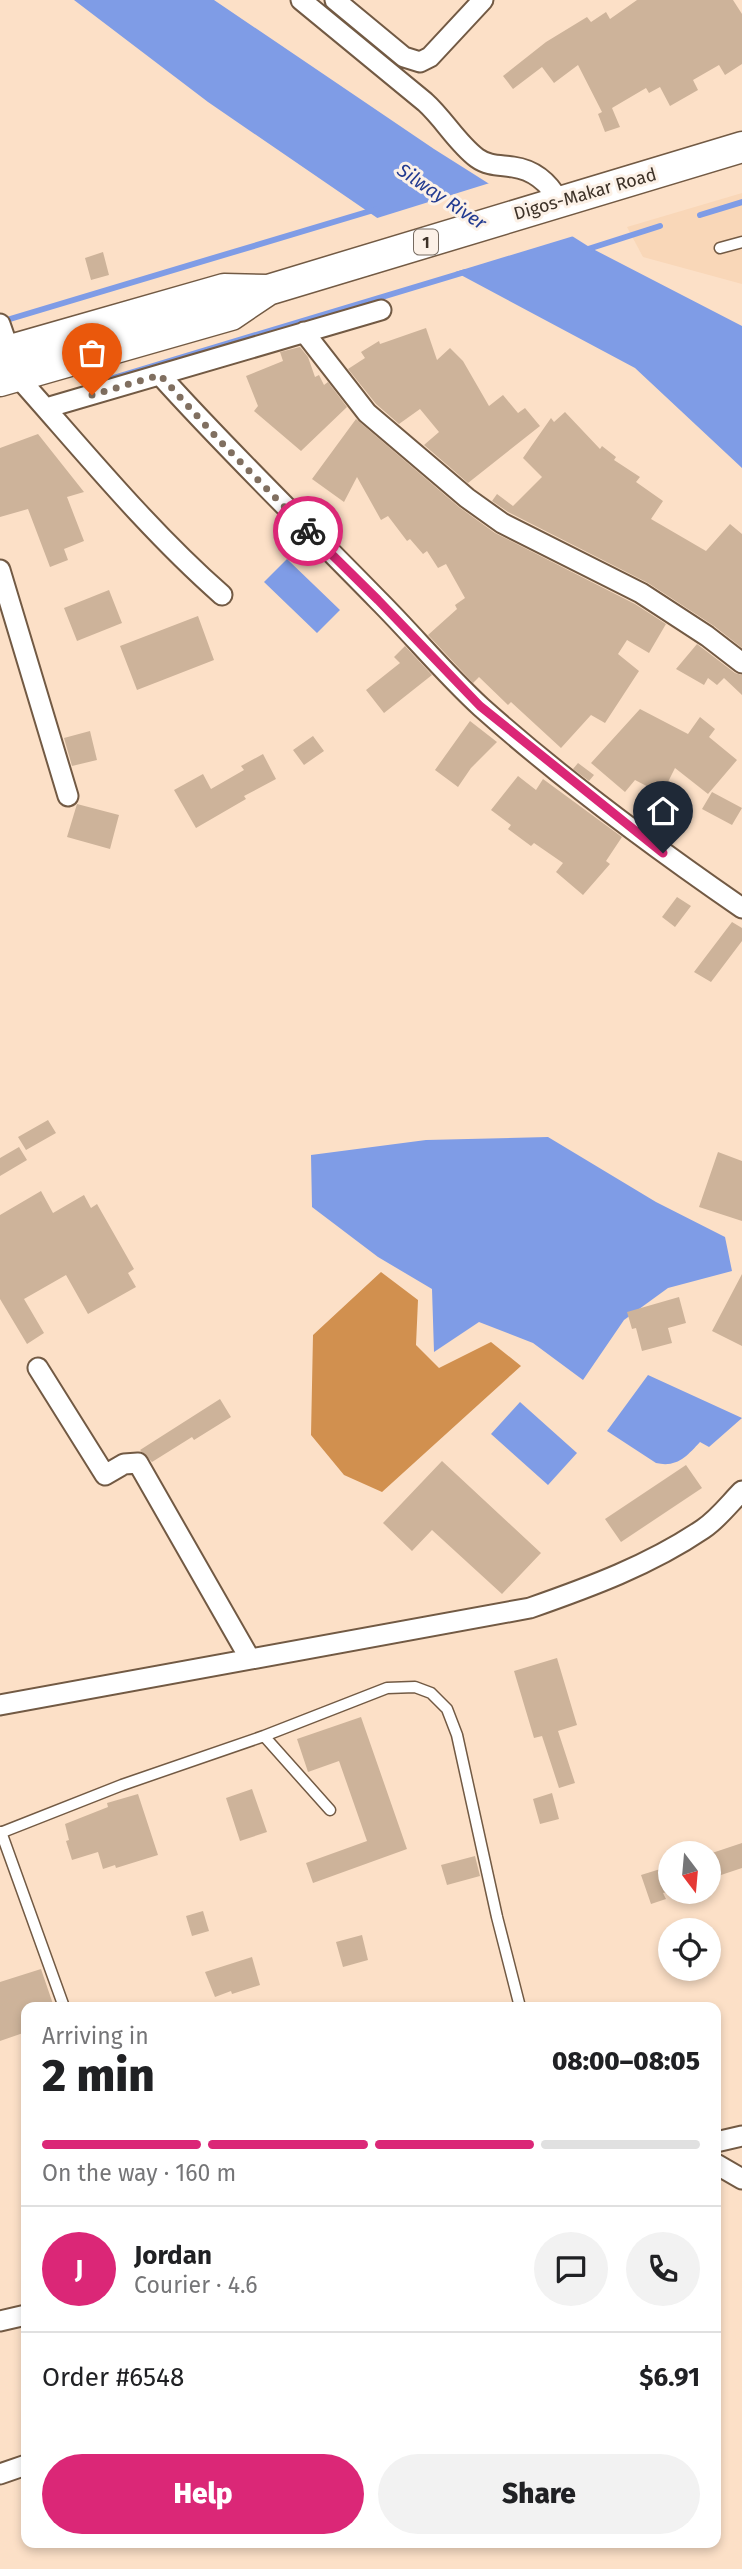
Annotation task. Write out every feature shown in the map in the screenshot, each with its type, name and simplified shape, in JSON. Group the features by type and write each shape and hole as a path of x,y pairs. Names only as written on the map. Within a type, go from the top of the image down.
{"main road":[{"name":"Digos-Makar Road","path":"5,357 231,315 268,290 742,147"}],"street":[{"path":"301,0 425,102 470,152 493,165 529,171 551,187 552,203"},
{"path":"335,0 404,57 420,62 430,57 483,0"},
{"path":"46,408 381,310"},
{"path":"304,332 367,413 475,505 502,523 641,593 707,636 742,663"},
{"path":"5,357 46,408 163,539 222,595"},
{"path":"160,375 262,484 480,706 684,870 742,908"},
{"path":"0,570 68,796"},
{"path":"38,1368 105,1475 124,1464 138,1463 250,1659"},
{"path":"0,1705 530,1608 583,1589 647,1561 705,1528 742,1490"},
{"path":"721,2141 742,2136"},
{"path":"721,2167 742,2179"},
{"path":"0,2322 21,2316"},
{"path":"0,2474 21,2467"}],"lane":[{"path":"720,248 742,243"},
{"path":"62,2002 1,1833 122,1784 264,1736 387,1688 415,1687 431,1693 447,1709 457,1735 496,1916 519,2002"},
{"path":"264,1736 330,1810"}],"shaded area":[{"path":"742,193 742,284 643,257 627,227"},
{"path":"381,1272 418,1300 416,1345 439,1368 491,1342 521,1366 382,1492 344,1475 311,1435 313,1335"}],"water":[{"name":"Silway River","path":"74,0 214,0 434,149 591,248 742,326 742,468 635,368 459,274 208,102"},
{"path":"287,559 340,610 317,633 264,582"},
{"path":"548,1137 656,1202 725,1237 732,1271 668,1288 624,1320 583,1380 533,1343 479,1322 434,1352 432,1289 378,1257 312,1207 311,1155 426,1140"},
{"path":"648,1375 742,1418 709,1447 700,1442 676,1462 656,1463 607,1431"},
{"path":"520,1402 577,1453 548,1485 491,1434"}],"pier":[{"path":"493,182 577,235 452,273 374,219"}],"building":[{"path":"637,0 733,0 742,14 742,64 725,75 719,65 693,80 698,90 670,106 660,87 649,93 646,88 612,108 620,127 605,132 598,114 602,112 578,65 554,83 542,67 513,89 503,76 546,42 587,17 591,22 606,12 610,19"},
{"path":"103,252 109,275 91,280 85,258"},
{"path":"426,328 437,360 450,348 463,361 489,406 503,395 518,413 525,408 540,426 468,483 424,445 439,432 420,409 399,424 376,404 348,369 365,358 361,352 379,341 380,344"},
{"path":"300,347 308,357 315,377 319,375 324,385 328,382 347,407 301,451 254,411 258,406 246,376 283,361 280,352"},
{"path":"565,412 600,449 602,446 616,457 614,460 640,477 636,482 663,501 651,519 706,551 730,524 742,534 742,648 714,626 648,583 508,512 492,501 497,494 513,506 542,477 523,458 551,418 554,422"},
{"path":"356,419 459,507 495,533 635,604 666,624 649,653 627,640 618,654 639,671 605,723 591,715 561,748 511,702 508,705 479,677 473,683 428,635 457,609 455,605 465,598 446,564 438,568 427,551 423,554 410,539 407,541 388,516 381,520 357,477 344,502 312,479"},
{"path":"38,434 84,492 67,497 84,541 64,549 68,560 50,567 28,509 0,517 0,448"},
{"path":"109,590 122,623 77,641 64,608"},
{"path":"198,616 214,660 137,690 120,646"},
{"path":"697,644 735,673 742,675 742,695 724,678 717,685 708,678 704,685 676,669"},
{"path":"405,646 432,675 384,713 366,690 400,663 394,657"},
{"path":"640,709 688,734 700,717 715,729 709,737 737,760 708,794 675,768 662,794 635,780 625,792 591,763"},
{"path":"470,721 497,742 471,768 458,787 435,770"},
{"path":"90,731 97,760 72,766 64,738"},
{"path":"313,736 324,751 304,765 293,750"},
{"path":"263,754 276,779 244,796 246,799 196,828 174,790 203,774 211,789 244,770 241,766"},
{"path":"578,763 594,775 589,781 573,769"},
{"path":"518,776 536,790 543,779 622,837 606,861 610,864 583,895 556,872 563,863 534,843 531,846 508,829 511,825 491,810"},
{"path":"712,792 742,808 732,825 702,809"},
{"path":"77,804 119,815 110,849 67,837"},
{"path":"677,897 691,906 675,927 662,917"},
{"path":"732,922 742,928 742,941 711,982 694,972"},
{"path":"48,1120 56,1133 26,1150 18,1137"},
{"path":"19,1147 27,1160 0,1176 0,1158"},
{"path":"718,1152 742,1161 742,1221 699,1207"},
{"path":"41,1191 53,1213 84,1195 91,1208 97,1204 134,1269 128,1273 136,1287 88,1314 66,1275 24,1299 44,1333 27,1344 0,1299 0,1215"},
{"path":"742,1274 742,1346 712,1331"},
{"path":"679,1297 686,1323 668,1328 672,1343 642,1351 636,1328 632,1329 627,1312"},
{"path":"220,1399 231,1417 152,1462 140,1450"},
{"path":"442,1461 541,1553 502,1594 432,1530 412,1551 383,1523"},
{"path":"686,1465 702,1488 621,1542 605,1519"},
{"path":"557,1658 577,1725 558,1731 575,1783 559,1788 542,1736 534,1738 514,1671"},
{"path":"361,1717 407,1849 313,1883 306,1863 367,1841 339,1761 308,1772 297,1739"},
{"path":"252,1789 267,1832 240,1841 226,1798"},
{"path":"552,1793 559,1819 540,1824 533,1799"},
{"path":"138,1794 158,1855 116,1868 115,1865 103,1869 98,1852 72,1860 66,1841 69,1840 65,1824 108,1807 107,1803"},
{"path":"742,1843 742,1868 721,1875 721,1850"},
{"path":"475,1856 480,1876 447,1885 441,1865"},
{"path":"658,1870 658,1902 651,1904 641,1875"},
{"path":"203,1911 209,1931 192,1936 186,1916"},
{"path":"362,1935 368,1960 343,1967 336,1942"},
{"path":"252,1957 260,1985 215,1997 205,1972"},
{"path":"41,1969 52,2002 21,2002 21,2034 0,2041 0,1982"}],"waterway":[{"path":"700,215 742,202"},
{"path":"10,319 377,209"},
{"path":"585,250 660,226"},
{"path":"90,385 465,272"}],"way so far":[{"path":"92,395 160,375 308,531"}],"route":[{"path":"308,531 480,706 663,853"}]}
